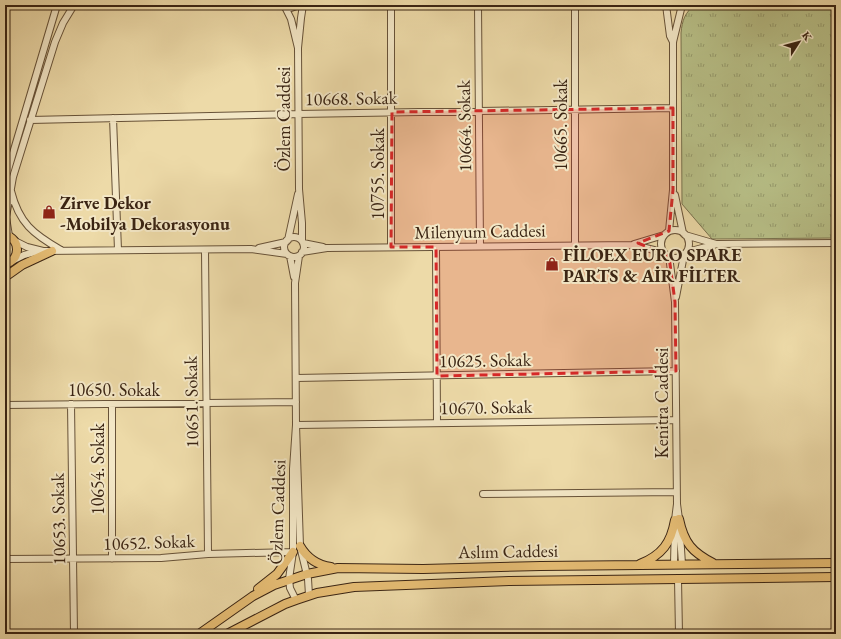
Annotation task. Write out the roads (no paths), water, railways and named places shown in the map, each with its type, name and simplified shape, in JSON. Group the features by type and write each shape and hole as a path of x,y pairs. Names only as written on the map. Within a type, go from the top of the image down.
{"main road":[{"path":"8,264 18,252 17,246 10,237"},
{"path":"5,277 22,264 52,251"},
{"path":"677,520 687,543 699,555 714,563"},
{"path":"636,565 649,559 663,549 672,535 677,520"},
{"path":"300,546 306,555 313,561 326,566 338,568"},
{"path":"245,601 277,574 293,552"},
{"name":"Aslım Caddesi","path":"199,634 266,588 306,574 338,568 423,569 714,563 836,563"},
{"name":"Aslım Caddesi","path":"227,634 285,604 309,595 354,587 427,584 836,577"}],"street":[{"path":"5,180 57,5"},
{"path":"43,251 30,248 10,237 6,217 10,188 55,42 63,23 74,5"},
{"path":"285,5 291,8 302,5"},
{"name":"Özlem Caddesi","path":"285,5 298,48"},
{"name":"Özlem Caddesi","path":"302,5 298,48 299,188 302,242"},
{"name":"10755. Sokak","path":"391,5 392,247"},
{"name":"10664. Sokak","path":"478,5 480,246"},
{"name":"10665. Sokak","path":"575,5 575,245"},
{"path":"673,42 670,36 667,5 678,5"},
{"path":"675,302 668,256 664,252 661,244 667,233 673,190 673,42 682,5"},
{"name":"10668. Sokak","path":"30,120 392,112 673,108"},
{"path":"113,118 118,250"},
{"path":"10,188 17,211 25,224 34,234 62,250"},
{"name":"Özlem Caddesi","path":"287,241 299,188"},
{"path":"673,190 684,234 689,243 685,254 675,302"},
{"path":"633,245 677,230 684,234 717,244"},
{"path":"251,249 287,241 294,237 302,242 327,248"},
{"path":"287,241 284,248 288,255"},
{"path":"300,254 304,248 302,242"},
{"path":"633,245 654,250 675,258 717,244 836,243"},
{"name":"Milenyum Caddesi","path":"327,248 633,245"},
{"path":"436,247 438,423"},
{"path":"8,264 24,255 43,251 62,250 251,249 296,257 300,254 327,248"},
{"name":"10651. Sokak","path":"205,250 208,554"},
{"name":"Özlem Caddesi","path":"300,254 295,283 296,424 300,546 309,584 309,595"},
{"name":"Özlem Caddesi","path":"288,255 295,283"},
{"name":"Kenitra Caddesi","path":"675,302 678,564"},
{"name":"10625. Sokak","path":"296,378 676,371"},
{"name":"10650. Sokak","path":"5,405 296,402"},
{"name":"10653. Sokak","path":"71,404 74,634"},
{"name":"10654. Sokak","path":"112,404 112,559"},
{"name":"10670. Sokak","path":"296,424 676,420"},
{"name":"Özlem Caddesi","path":"296,424 292,469 293,552 289,579 290,588 296,600"},
{"path":"483,494 676,492"},
{"name":"10652. Sokak","path":"5,560 161,558 208,554 293,552"},
{"path":"678,579 679,634"}],"place":[{"name":"Zirve Dekor -Mobilya Dekorasyonu","path":"49,212"},
{"name":"FİLOEX EURO SPARE PARTS & AİR FİLTER","path":"552,264"}]}
